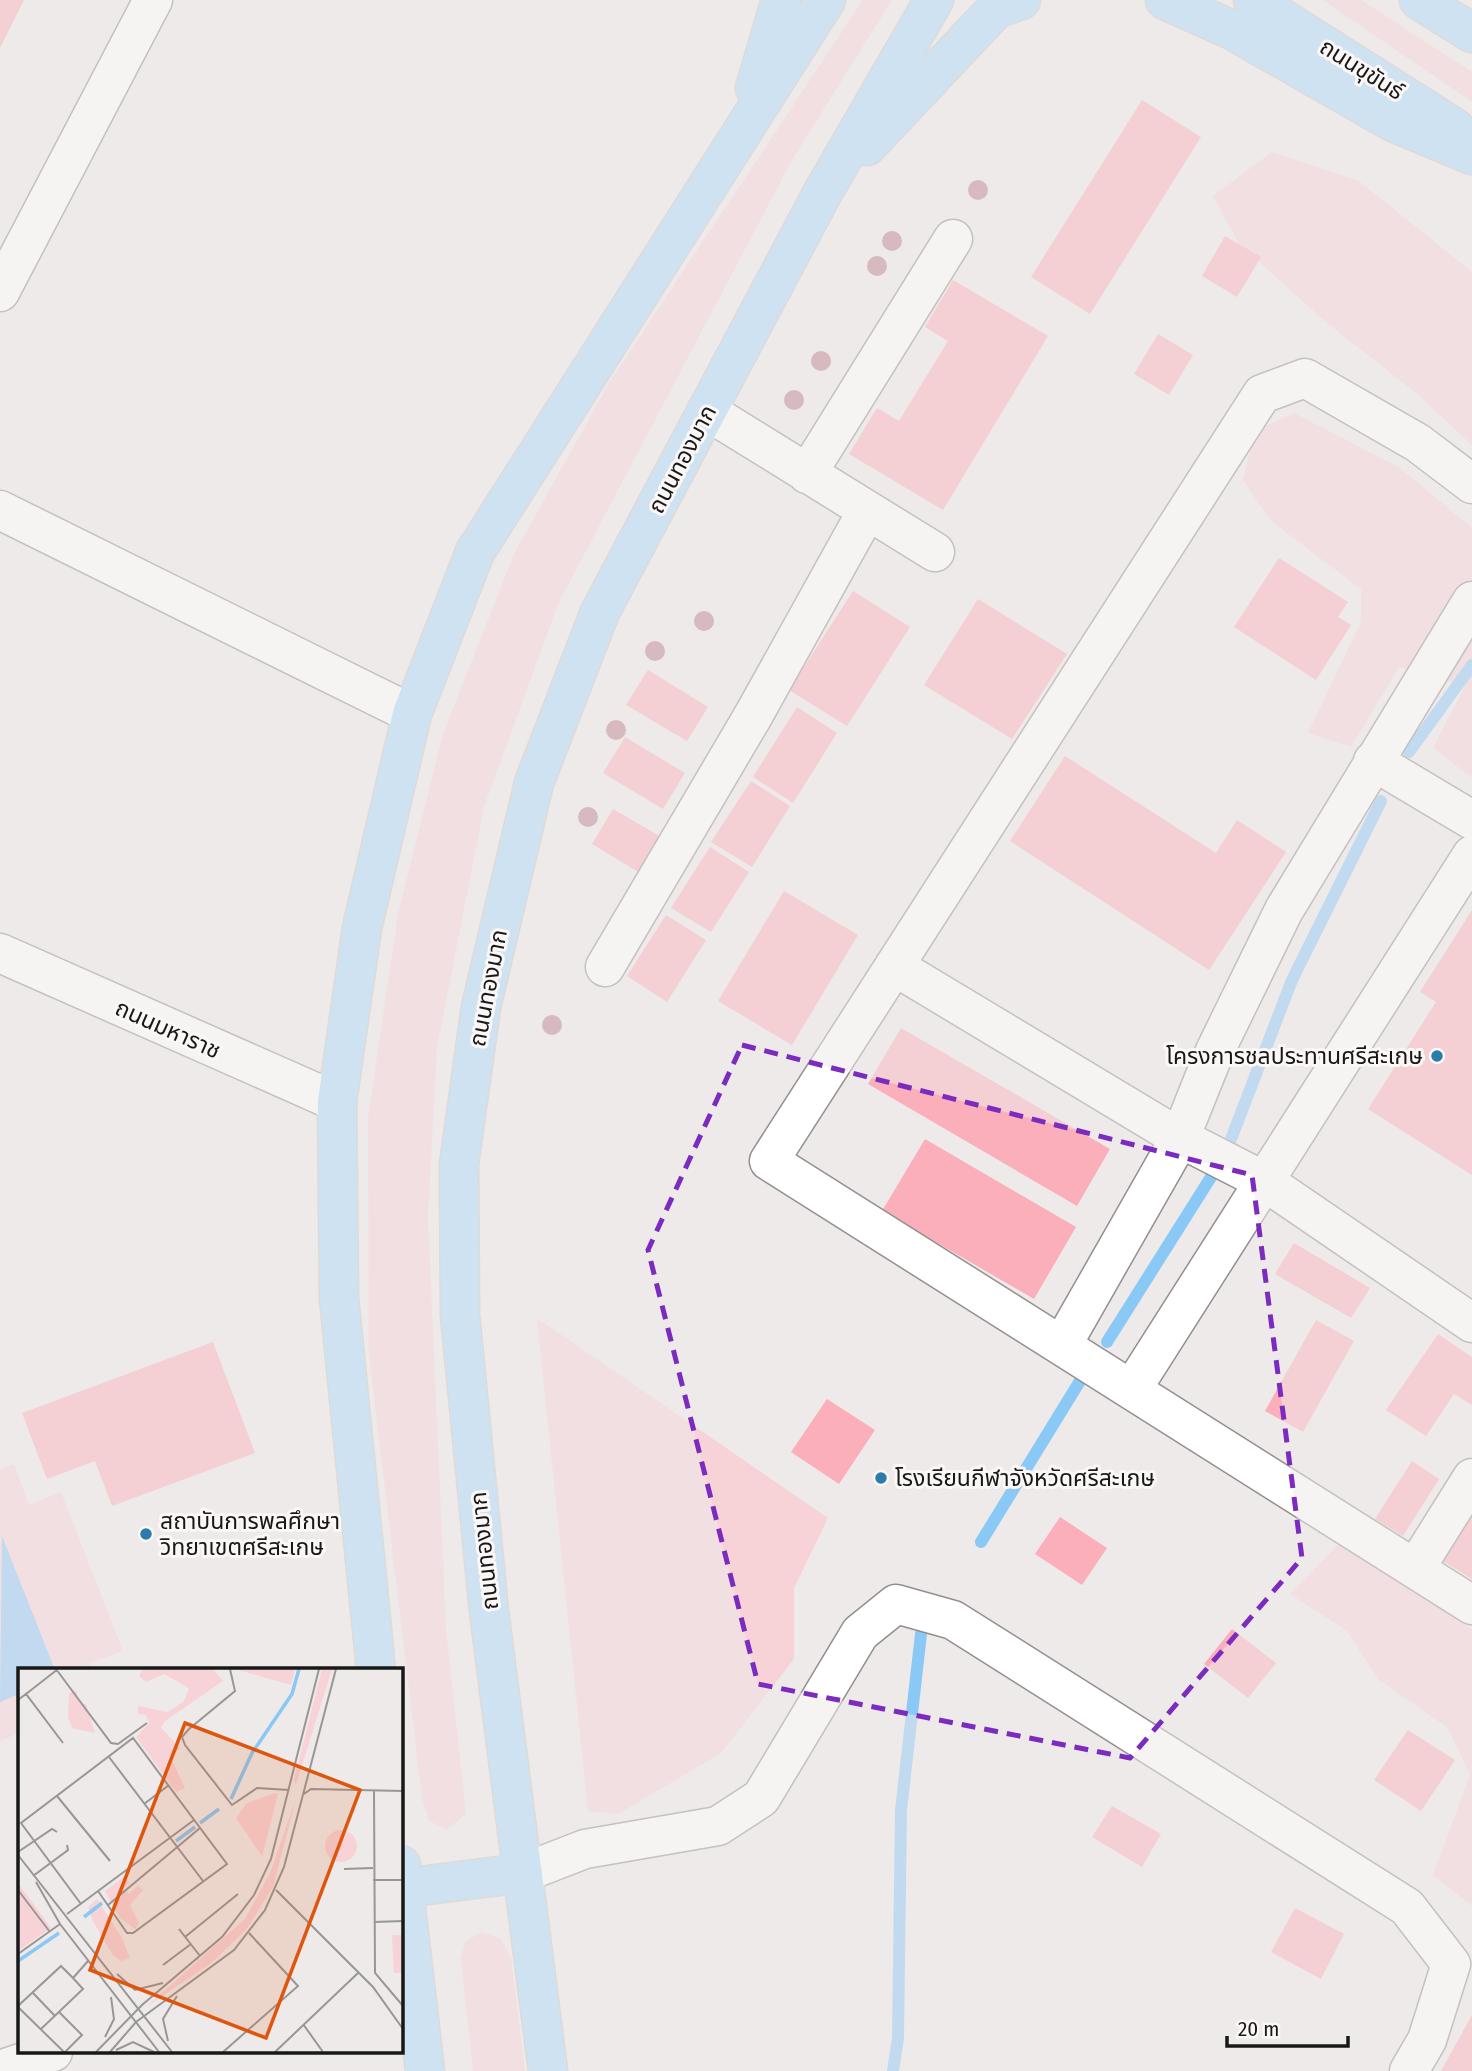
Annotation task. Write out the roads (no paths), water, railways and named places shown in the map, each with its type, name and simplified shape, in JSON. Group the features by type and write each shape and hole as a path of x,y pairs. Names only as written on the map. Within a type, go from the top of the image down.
{"main road":[{"path":"744,127 780,0"},
{"path":"376,1668 339,1298 337,1102 362,928 412,715 475,552 826,0"},
{"name":"ถนนทองมาก","path":"548,2071 489,1611 460,1315 459,1164 481,1007 534,783 600,612 823,192 934,0"},
{"path":"823,192 996,9 1021,0"},
{"path":"1165,0 1232,30 1393,122 1472,155"},
{"name":"ถนนขุขันธ์","path":"1253,0 1472,139"},
{"path":"1419,0 1472,33"},
{"path":"425,2071 402,1881 523,1873"}],"street":[{"path":"0,292 153,0"},
{"path":"807,474 953,239"},
{"path":"1472,484 1418,443 1305,378 1262,394 769,1161 1472,1605"},
{"path":"707,411 935,552"},
{"path":"0,510 412,715"},
{"path":"606,967 753,716 867,511"},
{"path":"1062,1345 1180,1138 1215,1051 1284,910 1472,601"},
{"path":"1373,761 1472,820"},
{"path":"1132,1389 1472,855"},
{"name":"ถนนมหาราช","path":"0,953 337,1102"},
{"path":"894,966 1180,1138 1264,1181 1472,1322"},
{"path":"1415,1569 1472,1478"},
{"path":"523,1873 585,1849 718,1826 761,1798 860,1633 896,1604 953,1620 1408,1907 1451,1964 1427,2040 1409,2071"},
{"path":"0,2070 46,2054"}],"water":[{"path":"2,1536 54,1668 18,1668 18,1694 0,1702"}],"waterway":[{"path":"1409,752 1472,665"},
{"path":"1228,1147 1292,980 1381,801"},
{"path":"1107,1342 1211,1177"},
{"path":"981,1542 1083,1376"},
{"path":"893,2071 898,2038 901,1810 921,1634"}],"place":[{"name":"โครงการชลประทานศรีสะเกษ","path":"1437,1056"},
{"name":"โรงเรียนกีฬาจังหวัดศรีสะเกษ","path":"881,1478"},
{"name":"สถาบันการพลศึกษา วิทยาเขตศรีสะเกษ","path":"146,1534"}]}
